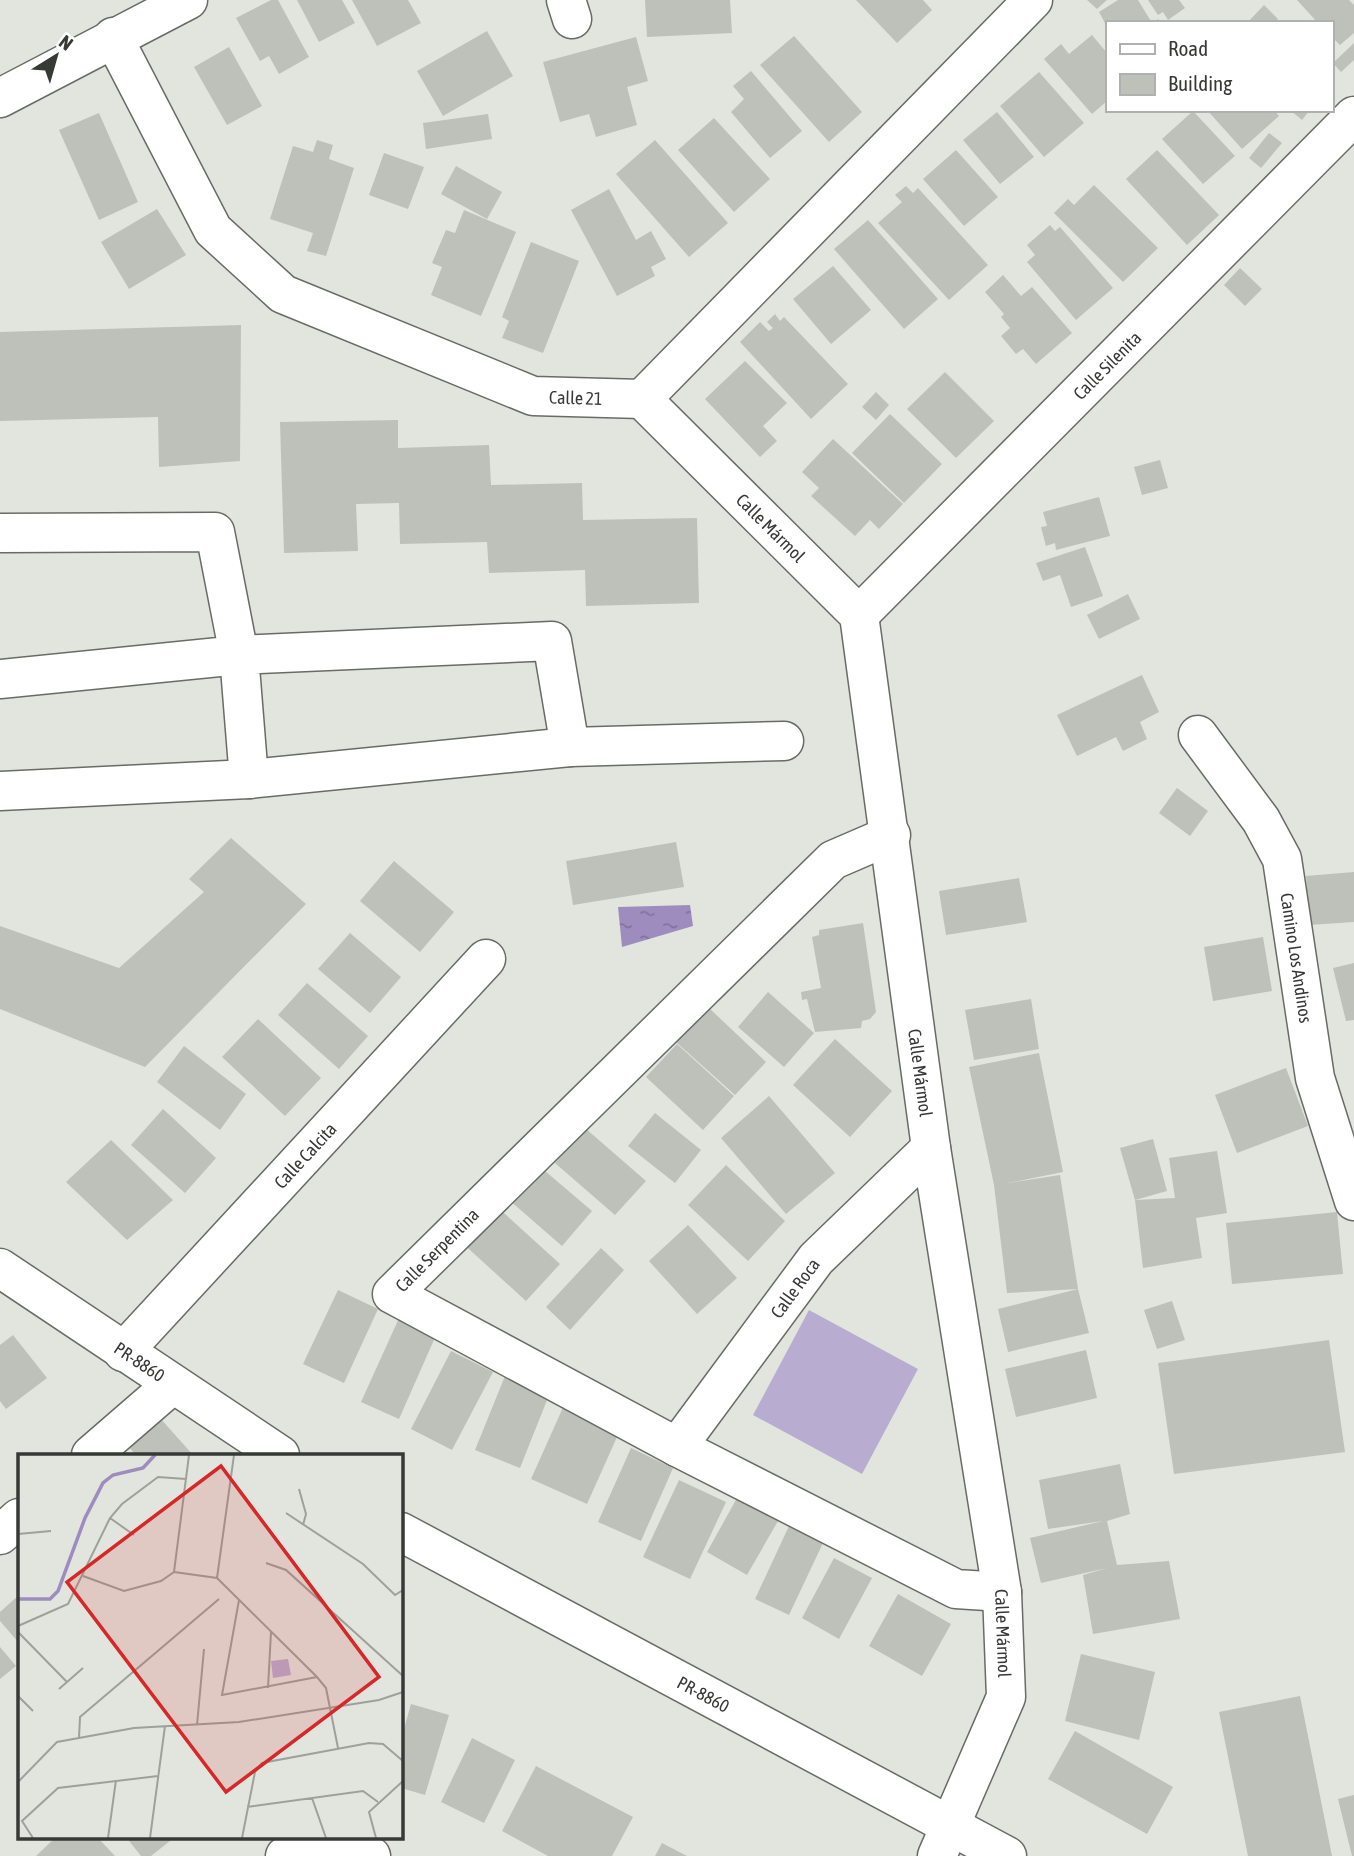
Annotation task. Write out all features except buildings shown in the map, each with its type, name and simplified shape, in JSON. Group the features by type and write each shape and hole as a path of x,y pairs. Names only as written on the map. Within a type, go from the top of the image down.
{"street":[{"path":"0,99 113,37 188,0"},
{"path":"642,398 1033,0"},
{"name":"Calle 21","path":"113,37 213,230 283,294 533,396 642,398"},
{"name":"Calle Silenita","path":"859,615 1354,116"},
{"name":"Calle Mármol","path":"642,398 859,615 891,835 931,1147 1002,1592 1006,1698 945,1841"},
{"path":"0,533 215,532 239,655 249,779"},
{"path":"0,679 239,655 552,641 570,747"},
{"name":"Camino Los Andinos","path":"1198,735 1261,820 1282,859 1315,1078 1354,1201"},
{"path":"0,791 249,779 570,747 784,741"},
{"name":"Calle Serpentina","path":"891,835 832,860 392,1294 677,1447 956,1589 1002,1592"},
{"name":"Calle Calcita","path":"123,1352 486,959"},
{"name":"Calle Roca","path":"677,1447 816,1259 931,1147"},
{"name":"PR-8860","path":"0,1268 278,1454"},
{"path":"92,1454 173,1384"},
{"path":"0,1535 18,1519"},
{"name":"PR-8860","path":"402,1533 945,1841 1007,1856"},
{"path":"285,1856 332,1845 371,1856"}],"shaded area":[{"path":"809,1310 918,1369 862,1474 753,1415"}],"water":[{"path":"690,905 693,926 622,947 618,907"}]}
